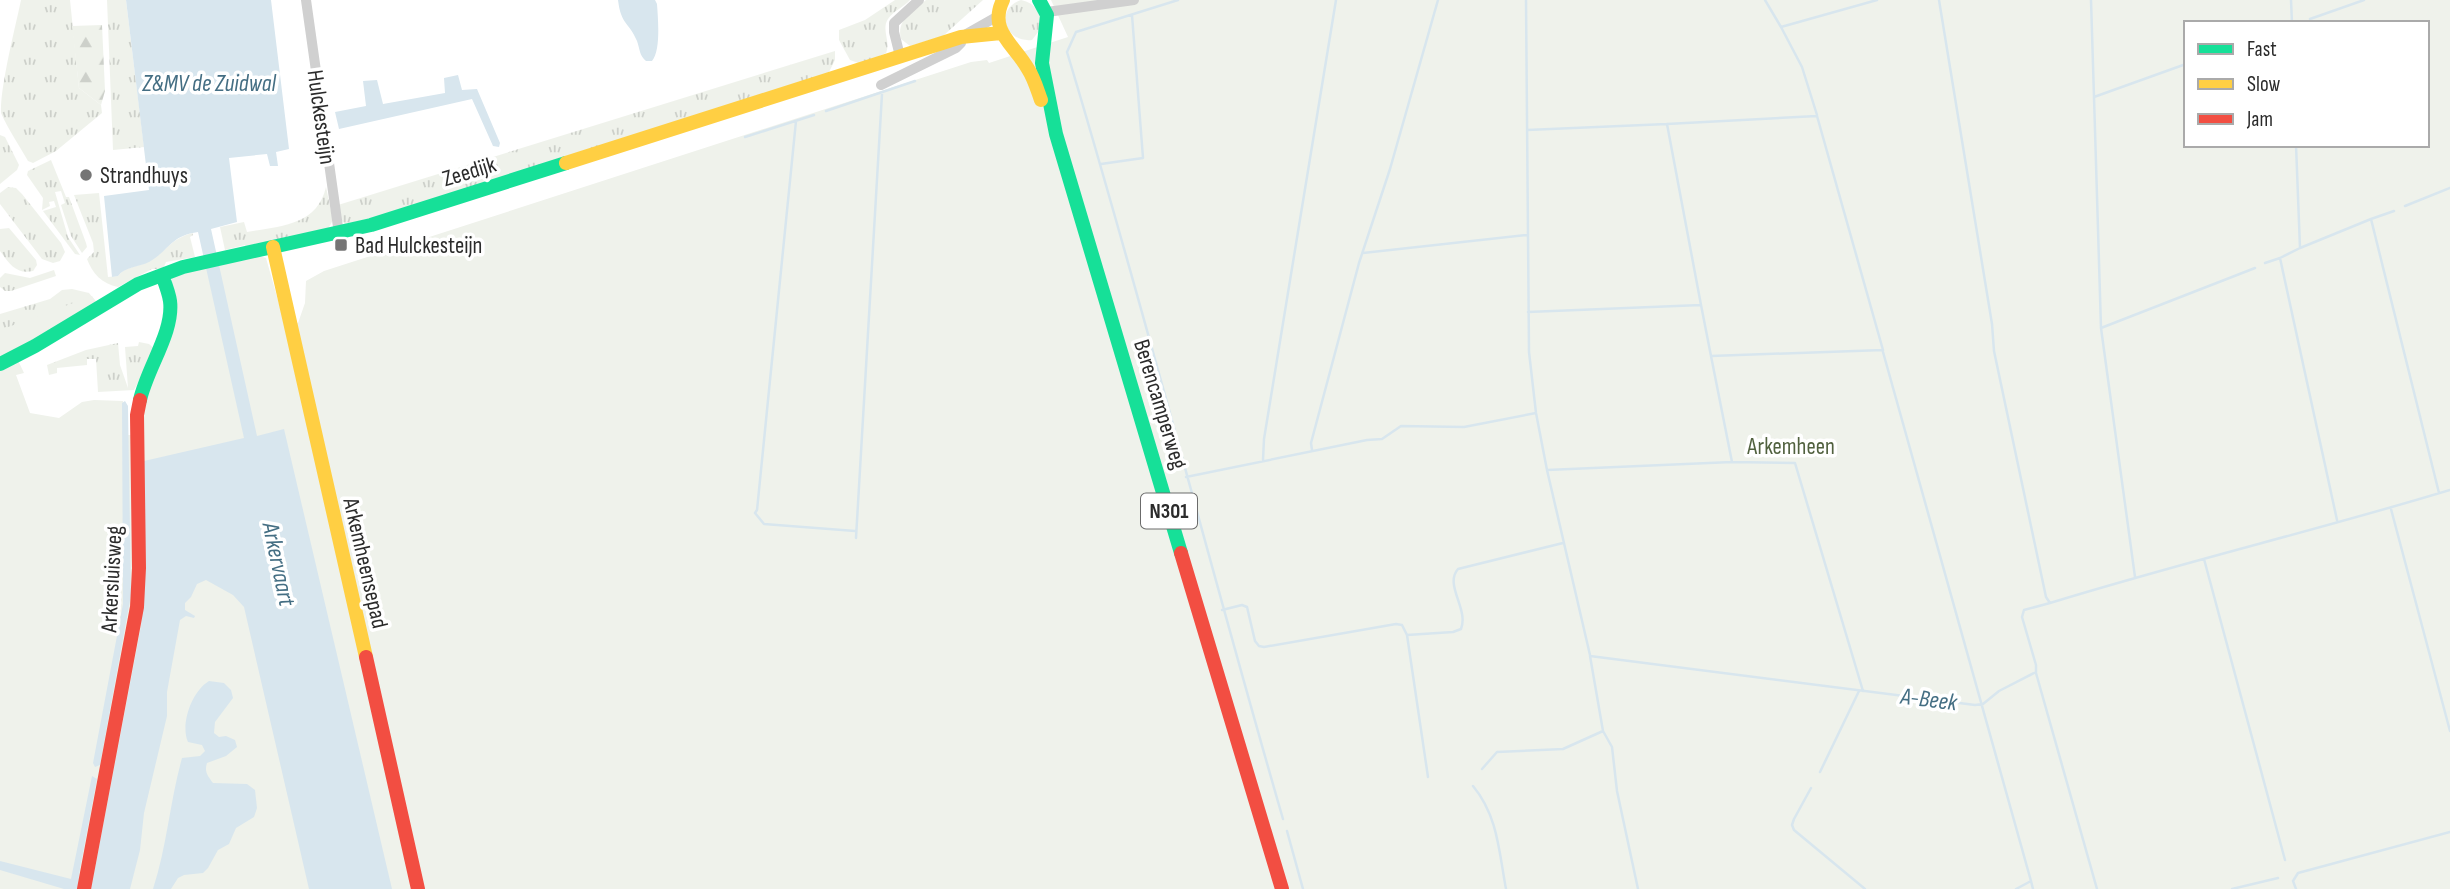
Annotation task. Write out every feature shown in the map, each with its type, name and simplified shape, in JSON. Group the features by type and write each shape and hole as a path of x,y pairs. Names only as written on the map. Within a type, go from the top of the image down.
{"street":[{"name":"Hulckesteijn","path":"306,0 339,234"},
{"path":"900,56 894,23 919,0"},
{"path":"1043,6 1134,0"},
{"name":"Zeedijk","path":"961,37 1001,5"},
{"path":"1001,5 1005,38"},
{"name":"Berencamperweg","path":"1043,6 1049,25 1042,64 1056,134 1283,889"},
{"name":"Zeedijk","path":"881,85 956,48 961,43 961,37"},
{"name":"Zeedijk","path":"0,364 138,284 162,275 212,260 339,234 635,143 961,37 1005,38 1020,50 1032,49 1045,40"},
{"name":"Berencamperweg","path":"1005,38 1028,69 1056,134"},
{"name":"Arkemheensepad","path":"273,247 418,889"},
{"name":"Arkersluisweg","path":"84,889 137,607 137,415 145,383 170,322 170,301 162,275"}],"green space":[{"path":"21,0 70,0 79,88 101,105 102,113 56,151 33,163 28,161 1,113 5,73"},
{"path":"107,0 126,0 144,147 113,150"},
{"path":"895,0 910,0 886,23 886,53 861,64 850,60 839,40 839,30 865,20"},
{"path":"926,0 983,0 943,36 910,46 901,39 901,26 907,16"},
{"path":"1021,0 1034,6 1040,17 1042,27 1032,40 1015,36 1006,25 1008,10"},
{"name":"Arkemheen","path":"1051,0 2450,0 2450,889 0,889 0,330 92,296 97,303 14,352 24,373 16,375 30,413 59,418 82,402 123,401 124,435 139,435 144,395 158,362 172,278 195,268 259,256 266,258 285,325 298,323 305,303 306,281 324,271 971,62 987,60 989,63 1068,37"},
{"path":"102,25 105,91 101,105 79,88 72,26"},
{"path":"835,51 835,60 828,74 416,208 345,224 342,221 338,205"},
{"path":"0,135 5,137 19,165 17,170 0,184"},
{"path":"51,160 66,197 69,197 86,243 87,247 82,253 71,236 61,205 65,203 61,191 55,192 68,237 80,255 75,254 43,211 56,207 54,201 49,202 50,206 42,210 43,198 27,175 28,171"},
{"path":"8,187 16,188 22,194 61,243 65,252 60,261 53,263 42,259 0,204 0,193"},
{"path":"326,187 333,220 328,229 246,248 245,245 225,250 220,227 244,222 247,232 295,222 314,210"},
{"path":"99,193 108,277 118,276 124,270 149,261 179,238 193,233 190,237 195,257 166,262 163,269 152,269 118,287 102,281 87,259 94,252 93,243 74,195"},
{"path":"9,228 36,260 37,265 33,271 17,270 0,251 0,229"},
{"path":"54,270 56,276 11,291 0,287 0,278 5,273 30,278"},
{"path":"62,290 89,293 97,303 0,359 0,314 50,299"},
{"path":"139,342 149,344 156,350 134,390 98,392 96,359 87,359 87,365 57,368 57,373 49,375 47,365 86,350 118,343 120,365 128,388 125,347 138,346"}],"water":[{"path":"126,0 271,0 289,149 276,152 278,166 270,166 267,154 229,158 237,222 211,229 257,436 284,429 392,889 309,889 244,607 233,595 206,580 197,584 185,603 185,610 195,616 194,618 186,616 180,620 167,692 167,716 144,813 140,850 130,889 91,889 141,626 145,550 144,461 244,438 198,232 176,240 149,262 112,277 104,196 149,190"},
{"path":"618,0 655,0 658,34 657,50 652,61 646,61 642,56 634,35 623,19"},
{"path":"458,75 462,90 477,89 500,143 499,147 493,146 472,99 339,129 335,112 366,106 363,81 377,80 383,104 445,93 444,78"},
{"path":"125,401 128,406 131,595 100,765 95,767 93,763 123,604 122,403"},
{"path":"209,681 224,683 231,690 233,698 215,722 214,733 219,737 226,736 235,740 237,747 226,756 207,763 207,774 213,783 247,784 255,790 257,808 254,817 236,828 229,844 218,850 203,873 178,878 171,889 153,889 182,758 200,756 205,751 202,745 188,742 186,726 189,708 197,692"},
{"path":"92,776 97,779 78,889 64,889 0,870 0,861 71,879"}],"waterway":[{"path":"1178,0 1076,32 1067,52 1283,819"},
{"path":"1263,460 1264,439 1336,0"},
{"path":"1312,450 1311,443 1359,263 1390,169 1438,0"},
{"path":"1526,0 1529,352 1536,413 1547,470 1590,655"},
{"path":"1765,0 1781,27"},
{"path":"1817,115 1802,67 1781,27 1877,0"},
{"path":"1939,0 1992,324 1994,351 2046,597 2050,603"},
{"path":"2091,0 2094,97 2184,65"},
{"path":"2291,0 2292,21"},
{"path":"2310,19 2364,0"},
{"path":"1101,164 1143,158 1132,15"},
{"path":"826,111 915,81"},
{"path":"856,538 882,94"},
{"path":"2094,97 2101,328 2135,577"},
{"path":"745,137 814,115"},
{"path":"1667,124 1817,116 1883,350 1711,356 1701,305"},
{"path":"796,121 755,513 764,524 855,531"},
{"path":"1527,130 1667,124 1701,305 1528,312"},
{"path":"2296,147 2300,248"},
{"path":"2405,206 2450,188"},
{"path":"2371,219 2394,211"},
{"path":"2280,258 2371,219 2439,493"},
{"path":"1363,253 1527,235"},
{"path":"2265,263 2280,258 2337,520"},
{"path":"2101,328 2255,268"},
{"path":"1883,352 2031,881"},
{"path":"1711,356 1732,462"},
{"path":"1186,477 1382,439 1401,426 1464,427 1536,413"},
{"path":"1547,470 1732,462 1795,463 1863,691"},
{"name":"A-Beek","path":"1638,889 1617,791 1612,747 1603,731 1590,656 1983,704 1999,691 2036,672 2022,617 2024,610 2450,490"},
{"path":"2391,509 2450,731"},
{"path":"1222,610 1242,605 1247,607 1255,641 1264,647 1396,624 1402,625 1407,635 1453,632 1461,629 1463,621 1454,582 1458,569 1563,543"},
{"path":"2204,559 2285,860"},
{"path":"1407,635 1428,777"},
{"path":"2036,673 2097,889"},
{"path":"1820,772 1859,691"},
{"path":"1482,769 1497,752 1563,749 1603,731"},
{"path":"1473,786 1493,822 1506,889"},
{"path":"1811,788 1794,819 1794,830 1865,889"},
{"path":"1287,831 1303,889"},
{"path":"2296,889 2293,881 2298,873 2450,832"},
{"path":"2232,889 2278,878"},
{"path":"2016,889 2031,881 2033,889"}],"traffic: fast":[{"path":"1039,0 1047,15 1042,63 1056,134 1181,553"},
{"path":"0,364 138,284 183,267 371,225 566,163"},
{"path":"140,400 168,325 169,298 162,275"}],"traffic: slow":[{"path":"1003,0 999,11 1001,29 1030,72 1041,100"},
{"path":"566,163 961,37 1001,33"},
{"path":"273,247 366,657"}],"traffic: jam":[{"path":"84,889 137,607 137,415 140,400"},
{"path":"1181,553 1282,889"},
{"path":"366,657 418,889"}],"place":[{"name":"Strandhuys","path":"86,175"},
{"name":"Bad Hulckesteijn","path":"341,245"}],"water label":[{"name":"Z&MV de Zuidwal","path":"209,83"},
{"name":"Arkervaart","path":"279,564"}]}
